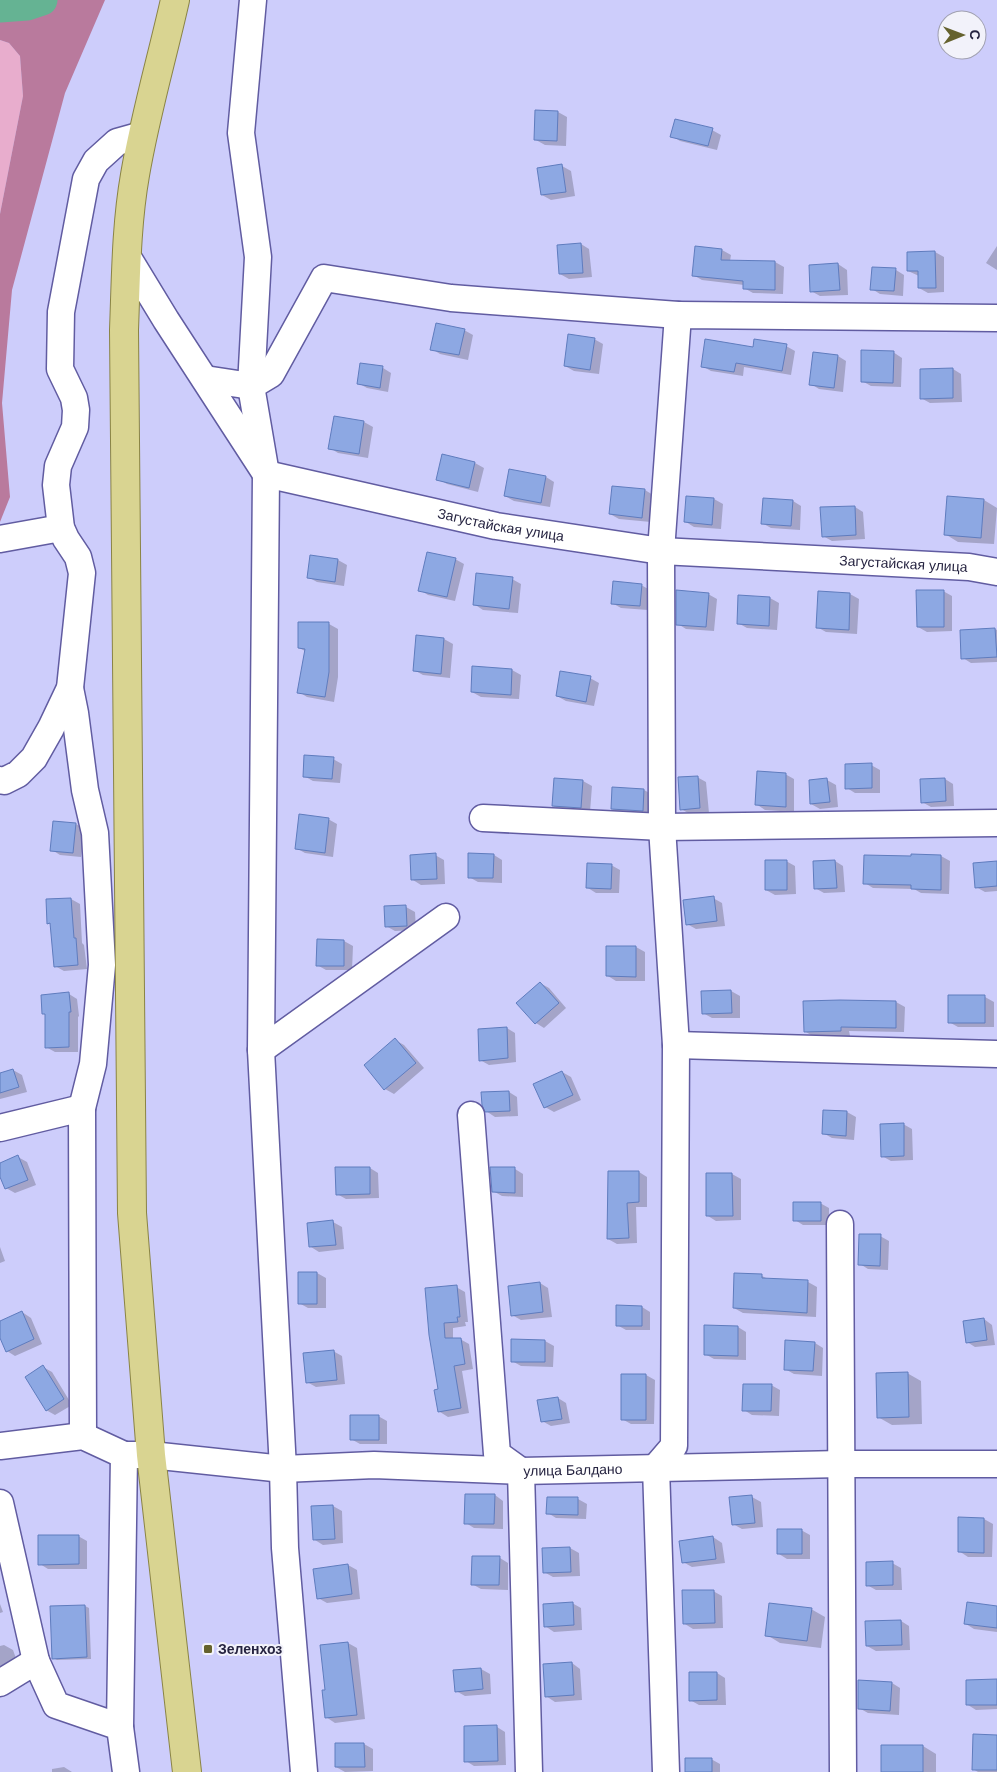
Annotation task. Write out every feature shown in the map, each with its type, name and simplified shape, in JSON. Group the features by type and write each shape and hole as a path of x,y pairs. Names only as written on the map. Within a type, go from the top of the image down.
{"main road":[{"path":"175,0 142,135 134,178 127,256 124,340 132,1213 152,1455 187,1772"}],"street":[{"path":"253,0 241,133 258,257 251,386 266,474 261,1050 283,1469 285,1548 304,1772"},
{"path":"83,1436 82,1108 93,1064 102,965 95,833 85,790 70,688 82,573 78,557 61,528 56,485 58,466 75,426 76,410 74,398 60,369 60,312 86,179 96,161 117,142 142,135"},
{"path":"127,256 266,474"},
{"path":"205,379 251,386 271,374 324,278 451,298 678,314 997,318"},
{"path":"666,1772 656,1467 674,1446 676,1045 662,827 661,551 678,314"},
{"name":"Загустайская улица","path":"266,474 496,526 661,551 969,567 997,572"},
{"path":"0,539 61,528"},
{"path":"0,780 4,781 18,774 34,758 70,688"},
{"path":"483,818 662,827 997,823"},
{"path":"261,1050 446,917"},
{"path":"676,1045 997,1054"},
{"path":"0,1128 82,1108"},
{"path":"471,1115 497,1454 521,1471 529,1772"},
{"path":"840,1224 843,1772"},
{"path":"0,1446 83,1436 124,1455 120,1726 126,1772"},
{"name":"улица Балдано","path":"124,1455 152,1455 283,1469 374,1464 521,1471 841,1464 997,1464"},
{"path":"0,1503 36,1660 56,1705 120,1726"},
{"path":"0,1683 36,1660"}],"shaded area":[{"path":"0,0 105,0 65,93 12,290 2,403 10,497 0,522 0,214 23,96 20,56 9,43 0,40"},
{"path":"0,40 9,43 20,56 23,96 0,214"}],"building":[{"path":"535,110 558,111 557,141 534,140"},
{"path":"675,119 713,128 708,146 670,137"},
{"path":"562,164 566,192 541,195 537,168"},
{"path":"581,243 583,273 559,274 557,245"},
{"path":"695,246 722,249 721,260 775,261 775,290 743,289 743,281 692,276"},
{"path":"935,251 936,288 918,288 918,271 907,271 907,252"},
{"path":"838,263 840,290 810,292 809,265"},
{"path":"872,267 896,268 894,291 870,290"},
{"path":"436,323 465,329 459,355 430,350"},
{"path":"568,334 595,338 590,370 564,366"},
{"path":"705,339 753,347 754,339 787,344 782,371 736,363 734,372 701,367"},
{"path":"861,350 894,351 893,383 861,382"},
{"path":"813,352 838,355 834,388 809,385"},
{"path":"360,363 383,366 380,388 357,384"},
{"path":"953,368 953,398 920,399 920,369"},
{"path":"334,416 364,421 359,454 328,449"},
{"path":"442,454 475,462 469,488 436,480"},
{"path":"509,469 546,476 541,503 504,496"},
{"path":"612,486 645,489 642,518 609,514"},
{"path":"686,496 714,498 712,525 684,522"},
{"path":"947,496 984,499 981,538 944,535"},
{"path":"763,498 793,500 791,526 761,524"},
{"path":"855,506 856,535 822,537 820,507"},
{"path":"427,552 456,558 447,597 418,591"},
{"path":"310,555 338,559 335,582 307,578"},
{"path":"476,573 513,577 509,609 473,605"},
{"path":"613,581 642,584 640,606 611,604"},
{"path":"676,590 709,593 706,627 676,625"},
{"path":"916,590 944,590 944,627 917,627"},
{"path":"818,591 850,593 849,630 816,628"},
{"path":"738,595 770,597 769,626 737,624"},
{"path":"298,622 329,622 329,672 325,697 297,693 305,649 298,648"},
{"path":"995,628 997,657 961,659 960,630"},
{"path":"416,635 444,638 441,674 413,671"},
{"path":"472,666 512,669 511,695 471,692"},
{"path":"560,671 591,676 586,702 556,696"},
{"path":"304,755 334,757 332,779 303,777"},
{"path":"872,763 872,788 845,789 845,764"},
{"path":"757,771 786,773 786,807 755,805"},
{"path":"698,776 700,808 680,810 678,777"},
{"path":"554,778 583,780 581,808 552,806"},
{"path":"827,778 830,802 810,804 809,780"},
{"path":"945,778 946,801 921,803 920,779"},
{"path":"612,787 644,789 643,811 611,809"},
{"path":"299,814 329,818 325,853 295,849"},
{"path":"53,821 76,823 73,853 50,851"},
{"path":"436,853 437,879 411,880 410,855"},
{"path":"468,853 494,854 493,878 468,878"},
{"path":"911,854 941,855 941,890 911,889 911,885 863,884 864,855 911,856"},
{"path":"765,860 787,860 787,890 765,890"},
{"path":"835,860 837,888 814,889 813,861"},
{"path":"997,861 997,886 975,888 973,863"},
{"path":"587,863 612,864 611,889 586,888"},
{"path":"714,896 717,921 686,925 683,900"},
{"path":"71,898 78,965 54,967 50,923 47,924 46,899"},
{"path":"406,905 407,926 385,927 384,906"},
{"path":"317,939 344,940 344,966 316,966"},
{"path":"606,946 636,946 636,977 606,976"},
{"path":"540,982 559,1003 535,1024 516,1003"},
{"path":"731,990 732,1013 702,1014 701,991"},
{"path":"69,992 71,1012 69,1012 69,1047 45,1048 45,1014 42,1014 41,995"},
{"path":"948,995 985,995 985,1023 948,1023"},
{"path":"803,1001 896,1001 896,1028 841,1027 841,1031 804,1032"},
{"path":"507,1027 508,1058 479,1061 478,1029"},
{"path":"395,1038 416,1063 384,1090 364,1065"},
{"path":"13,1069 19,1087 0,1093 0,1073"},
{"path":"562,1071 573,1095 544,1108 533,1084"},
{"path":"509,1091 510,1111 485,1112 482,1105 481,1092"},
{"path":"823,1110 847,1111 846,1136 822,1134"},
{"path":"904,1123 904,1156 881,1157 880,1124"},
{"path":"18,1155 28,1180 5,1189 0,1177 0,1163"},
{"path":"335,1167 370,1167 370,1194 336,1195"},
{"path":"490,1167 515,1167 515,1193 492,1192"},
{"path":"608,1171 639,1171 639,1202 627,1203 629,1238 607,1239"},
{"path":"706,1173 732,1173 733,1216 706,1216"},
{"path":"793,1202 821,1202 821,1221 793,1221"},
{"path":"333,1220 336,1245 309,1247 307,1223"},
{"path":"859,1234 881,1234 880,1266 858,1265"},
{"path":"298,1272 317,1272 317,1304 298,1304"},
{"path":"734,1273 762,1274 762,1278 808,1280 807,1313 733,1308"},
{"path":"540,1282 543,1312 511,1316 508,1286"},
{"path":"457,1285 460,1317 457,1317 458,1322 444,1323 445,1338 461,1338 465,1364 454,1366 461,1408 438,1412 434,1390 438,1389 429,1335 425,1288"},
{"path":"616,1305 642,1306 642,1326 616,1326"},
{"path":"22,1311 34,1339 6,1352 0,1338 0,1321"},
{"path":"984,1318 987,1340 966,1343 963,1321"},
{"path":"704,1325 738,1326 738,1356 704,1355"},
{"path":"511,1339 545,1340 545,1362 511,1362"},
{"path":"785,1340 815,1342 813,1371 784,1370"},
{"path":"334,1350 337,1380 306,1383 303,1353"},
{"path":"43,1365 64,1399 46,1411 25,1377"},
{"path":"908,1372 909,1417 877,1418 876,1373"},
{"path":"621,1374 646,1374 646,1420 621,1420"},
{"path":"743,1384 772,1384 771,1411 742,1411"},
{"path":"558,1397 562,1419 541,1422 537,1400"},
{"path":"350,1415 379,1415 379,1440 350,1440"},
{"path":"465,1494 495,1494 494,1524 464,1524"},
{"path":"752,1495 755,1523 732,1525 729,1497"},
{"path":"547,1497 578,1497 578,1515 546,1514"},
{"path":"333,1505 335,1539 313,1540 311,1506"},
{"path":"958,1517 984,1518 984,1553 958,1552"},
{"path":"777,1529 802,1529 802,1554 777,1554"},
{"path":"38,1535 79,1535 79,1564 38,1565"},
{"path":"713,1536 716,1559 682,1563 679,1541"},
{"path":"570,1547 571,1572 543,1573 542,1548"},
{"path":"472,1556 500,1556 499,1585 471,1585"},
{"path":"893,1561 893,1585 866,1586 866,1562"},
{"path":"348,1564 352,1594 317,1599 313,1569"},
{"path":"682,1590 714,1590 715,1623 683,1624"},
{"path":"573,1602 574,1625 544,1627 543,1604"},
{"path":"967,1602 997,1606 997,1628 964,1624"},
{"path":"769,1603 812,1608 807,1641 765,1636"},
{"path":"85,1605 87,1657 52,1659 50,1606"},
{"path":"901,1620 902,1645 866,1646 865,1621"},
{"path":"348,1642 357,1715 325,1718 322,1690 325,1690 320,1645"},
{"path":"572,1662 574,1695 545,1697 543,1664"},
{"path":"481,1668 483,1689 455,1692 453,1670"},
{"path":"689,1672 717,1672 717,1700 689,1701"},
{"path":"997,1679 997,1705 966,1705 966,1680"},
{"path":"858,1680 892,1682 890,1711 858,1709"},
{"path":"497,1725 498,1761 464,1762 464,1726"},
{"path":"973,1734 997,1735 997,1770 972,1770"},
{"path":"335,1743 364,1743 365,1767 335,1767"},
{"path":"881,1745 923,1745 923,1772 881,1772"},
{"path":"685,1758 712,1758 712,1772 685,1772"}],"waterway":[{"path":"0,7 27,5 42,0"}],"place":[{"name":"Зеленхоз","path":"208,1649"}]}
